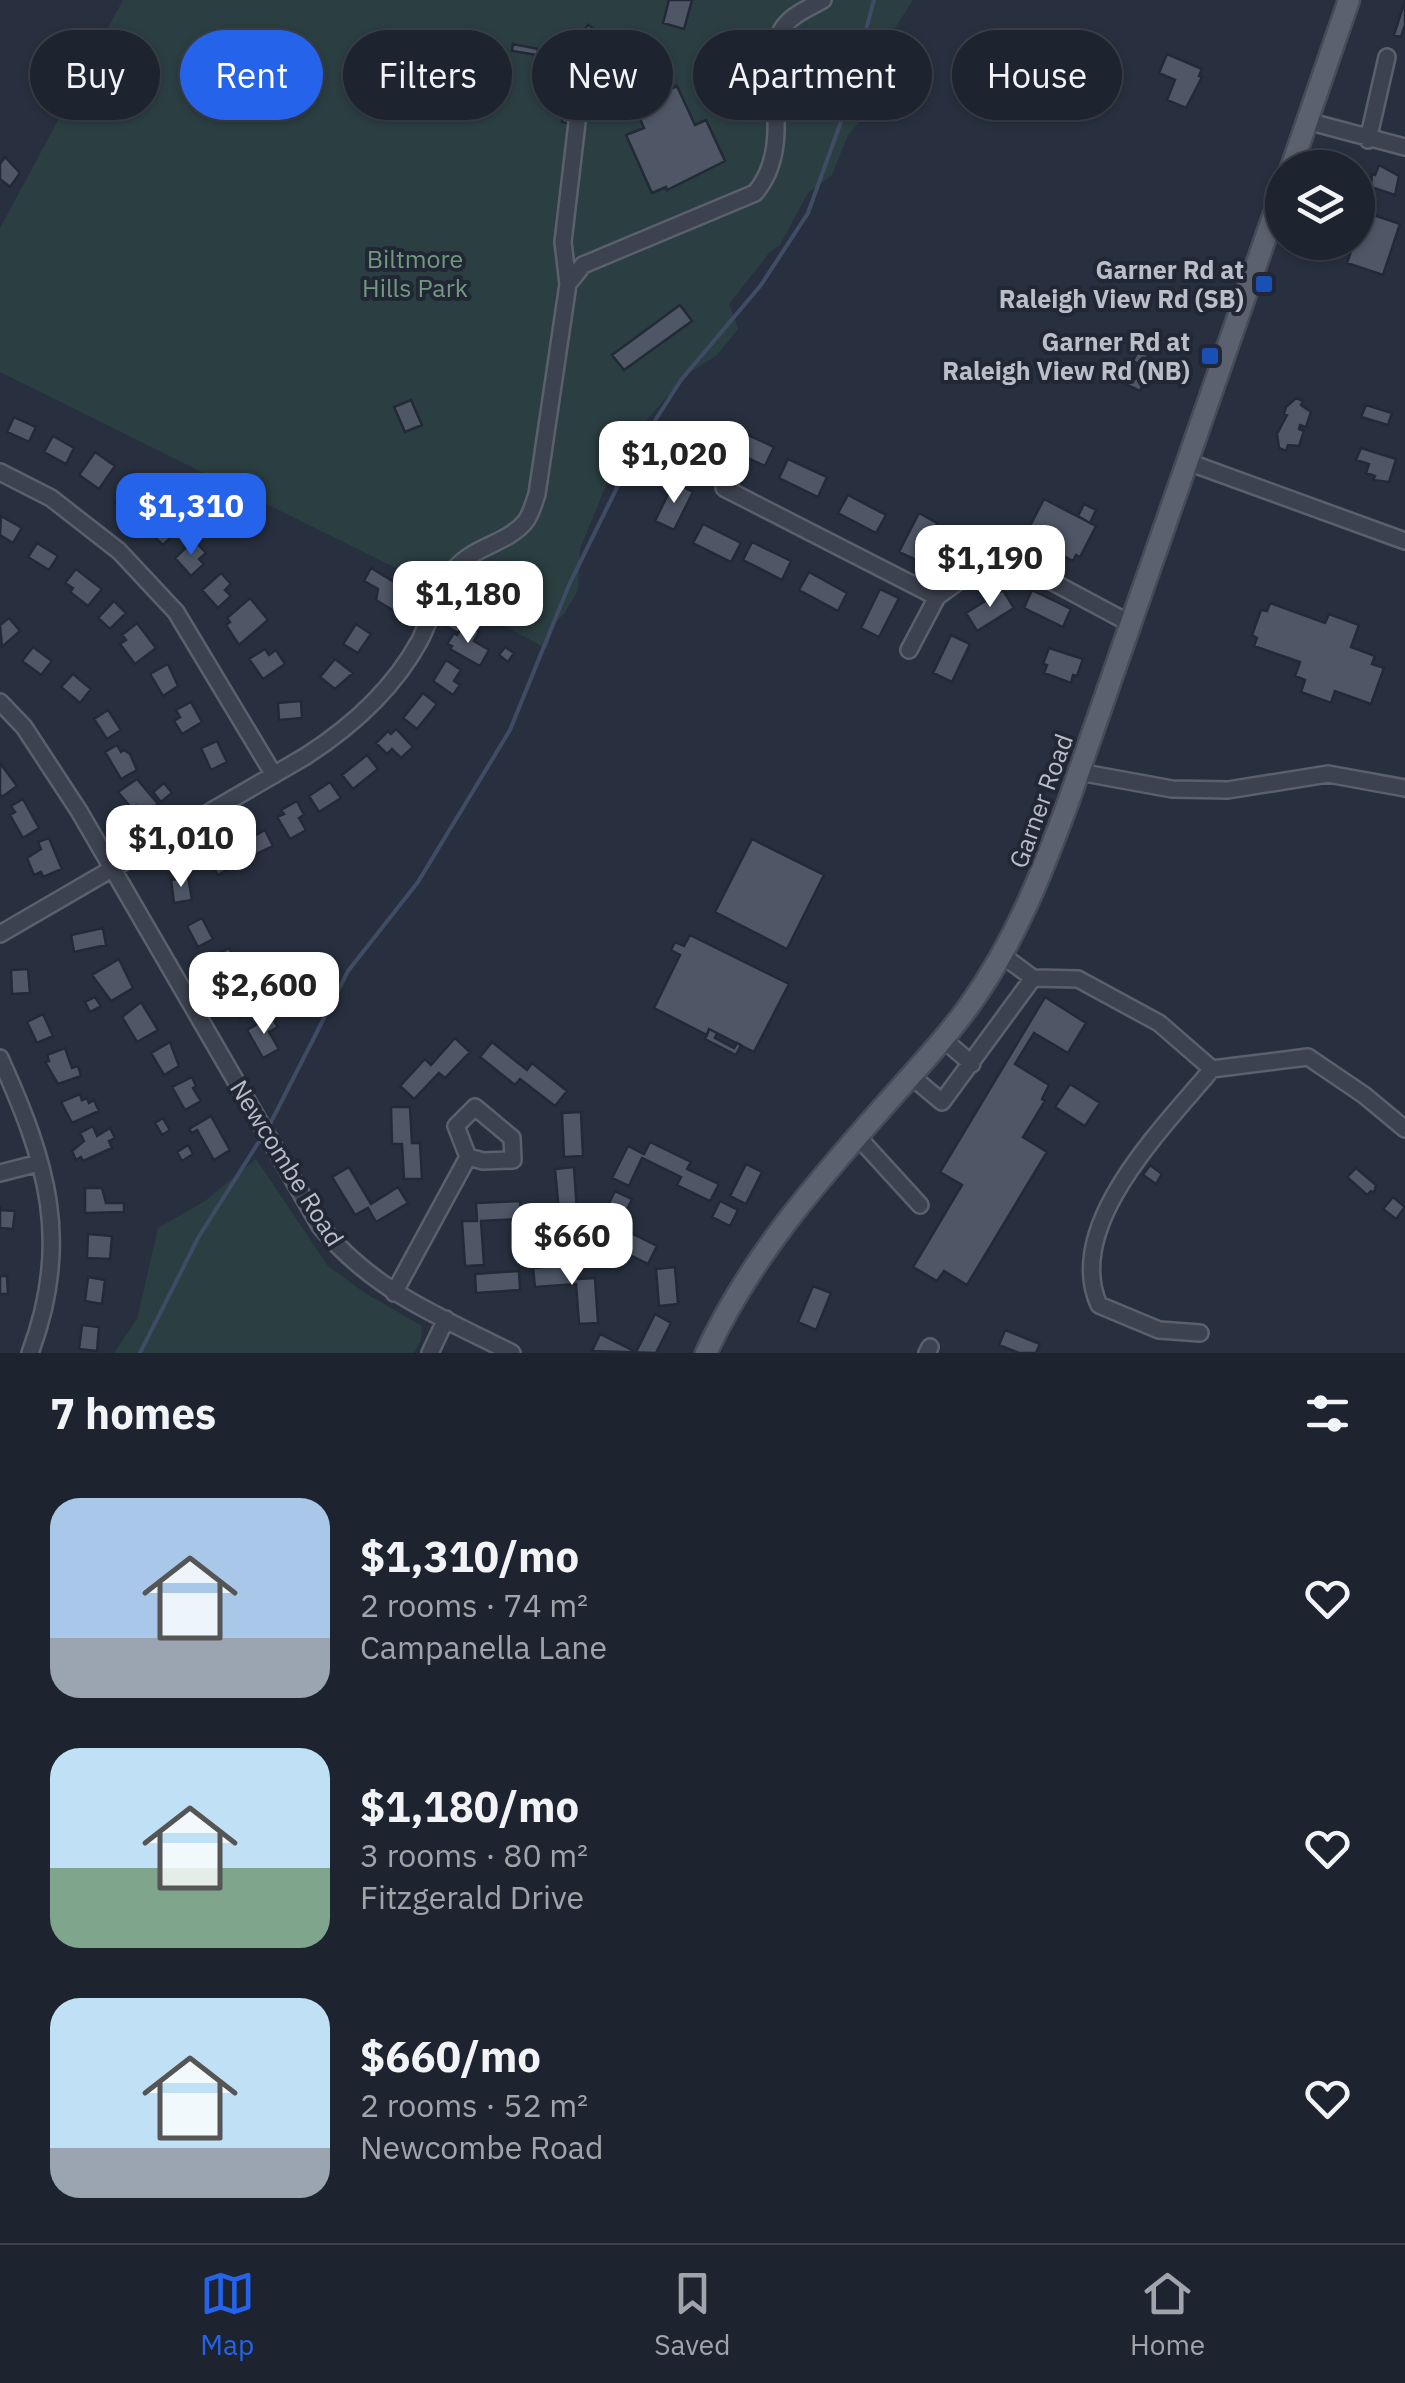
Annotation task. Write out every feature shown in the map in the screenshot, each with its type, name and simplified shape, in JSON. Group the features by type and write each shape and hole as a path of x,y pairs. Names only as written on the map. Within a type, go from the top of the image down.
{"main road":[{"path":"1297,150 1349,0"},
{"name":"Garner Road","path":"706,1353 735,1294 775,1234 967,1009 1002,955 1041,876 1265,240"}],"street":[{"path":"568,284 583,266 754,194 768,177 776,155 775,52 780,32 795,15 823,0"},
{"path":"1368,140 1387,56"},
{"path":"0,934 342,733 369,706 418,643 456,568 488,545 512,534 527,520 538,494 568,284 564,242 578,120"},
{"path":"1307,122 1405,147"},
{"path":"1188,462 1405,541"},
{"path":"0,472 51,498 119,550 176,612 274,775"},
{"path":"724,488 936,596"},
{"path":"909,650 936,596 966,576 1002,565 1034,572 1131,624"},
{"name":"Newcombe Road","path":"0,702 37,746 79,811 320,1226 345,1256 394,1293 512,1353"},
{"path":"1079,772 1172,789 1228,790 1328,774 1405,788"},
{"path":"1002,955 1034,978 1078,979 1159,1023 1212,1069"},
{"path":"911,1076 942,1102 1034,978"},
{"path":"942,1039 972,1064"},
{"path":"1200,1334 1159,1330 1099,1304 1090,1285 1094,1246 1119,1184 1212,1069 1308,1057 1405,1129"},
{"path":"0,1058 40,1162 49,1202 53,1250 50,1290 30,1353"},
{"path":"857,1136 920,1205"},
{"path":"394,1293 468,1157"},
{"path":"0,1173 40,1162"},
{"path":"430,1353 446,1319"}],"green space":[{"name":"Biltmore Hills Park","path":"123,0 913,0 894,30 693,30 693,120 860,120 848,135 832,175 808,193 780,245 769,253 729,304 738,329 716,356 687,374 644,423 610,476 580,549 578,590 554,623 547,649 428,584 0,372 0,228 58,120 160,120 160,30 107,30"},
{"path":"256,1159 328,1266 422,1326 421,1340 414,1353 114,1353 137,1319 158,1228 205,1201"}],"building":[{"path":"669,0 692,0 684,29 663,23"},
{"path":"1405,0 1405,25 1401,37 1394,35"},
{"path":"513,44 532,48 532,54 512,51"},
{"path":"1167,54 1202,69 1202,77 1186,108 1167,100 1175,80 1159,73"},
{"path":"677,86 695,125 706,120 725,161 667,190 666,187 652,193 626,135 644,128 641,120 673,120 673,88"},
{"path":"5,157 20,173 10,187 0,179 0,164"},
{"path":"1379,165 1399,176 1395,195 1375,188"},
{"path":"1375,215 1400,224 1383,275 1347,263 1375,260"},
{"path":"680,305 692,321 624,370 612,355"},
{"path":"1139,349 1151,358 1148,363 1152,365 1140,391 1122,382 1126,374 1135,379 1141,365 1133,361"},
{"path":"1296,398 1311,412 1306,427 1300,425 1299,429 1304,431 1299,446 1288,445 1286,451 1279,448 1277,434 1287,415 1286,407"},
{"path":"411,400 422,425 405,432 394,407"},
{"path":"1366,405 1392,413 1388,425 1361,417"},
{"path":"14,417 36,427 29,442 7,432"},
{"path":"735,429 774,447 765,466 726,448"},
{"path":"53,436 74,448 66,464 44,452"},
{"path":"1361,448 1396,459 1389,482 1373,480 1375,476 1366,473 1369,464 1356,460"},
{"path":"95,452 115,466 99,489 79,475"},
{"path":"788,459 827,477 818,497 779,478"},
{"path":"674,482 693,492 674,530 655,521"},
{"path":"126,489 144,505 133,518 115,502"},
{"path":"848,495 886,515 876,533 838,513"},
{"path":"1044,499 1096,526 1080,557 1076,555 1073,561 1056,552 1059,546 1050,542 1053,538 1030,526"},
{"path":"1084,504 1096,510 1090,523 1078,516"},
{"path":"919,513 937,523 918,561 899,552"},
{"path":"1,516 22,528 13,543 0,535"},
{"path":"158,517 175,533 163,545 146,529"},
{"path":"703,524 741,543 731,562 693,543"},
{"path":"194,540 206,553 199,559 204,564 191,576 175,558"},
{"path":"752,542 791,561 782,580 743,560"},
{"path":"37,543 58,556 49,570 28,557"},
{"path":"371,568 404,588 394,611 376,600 378,589 364,581"},
{"path":"76,569 102,589 88,606 65,583"},
{"path":"809,572 847,593 838,611 799,590"},
{"path":"221,573 231,584 225,590 231,596 218,608 202,590"},
{"path":"880,589 899,598 879,637 861,628"},
{"path":"1003,590 1014,608 977,631 966,613"},
{"path":"1032,590 1071,609 1063,627 1024,608"},
{"path":"250,598 268,620 239,645 226,625 230,622 227,618"},
{"path":"114,601 126,613 110,629 98,618"},
{"path":"1270,603 1325,623 1329,614 1359,625 1351,647 1375,656 1372,664 1384,668 1371,704 1335,691 1331,703 1301,692 1305,680 1295,676 1300,662 1254,646 1257,638 1252,635 1261,610 1267,611"},
{"path":"451,617 463,624 458,633 446,626"},
{"path":"9,618 20,631 2,647 0,625"},
{"path":"137,623 156,648 135,664 120,644 126,640 122,635"},
{"path":"356,624 371,634 358,653 343,644"},
{"path":"470,626 479,632 474,641 489,650 480,666 447,644 454,633 457,635 462,627 468,630"},
{"path":"951,635 970,644 952,682 933,673"},
{"path":"33,647 52,661 41,675 22,661"},
{"path":"505,647 514,653 508,662 499,655"},
{"path":"1049,648 1083,659 1071,683 1044,673"},
{"path":"265,649 269,655 276,650 285,664 263,679 249,659"},
{"path":"335,659 353,673 335,689 320,677"},
{"path":"446,660 461,670 454,681 460,685 453,695 433,681"},
{"path":"168,664 178,686 163,696 150,674"},
{"path":"73,674 91,689 80,703 61,687"},
{"path":"423,693 437,704 417,729 403,718"},
{"path":"301,701 302,718 279,720 278,703"},
{"path":"191,702 202,722 182,734 174,721 180,717 176,710"},
{"path":"108,710 121,730 107,739 94,719"},
{"path":"396,729 413,747 401,758 392,749 387,754 376,743"},
{"path":"217,741 227,762 211,770 201,748"},
{"path":"117,745 121,752 130,754 137,770 121,779 105,752"},
{"path":"367,755 378,769 353,789 342,775"},
{"path":"0,763 17,786 2,797 0,794"},
{"path":"137,779 158,804 144,815 136,806 132,809 118,792"},
{"path":"330,782 341,798 319,812 309,796"},
{"path":"164,783 172,793 161,802 153,792"},
{"path":"23,799 39,828 23,838 10,815 15,812 11,806"},
{"path":"297,801 304,815 299,818 306,830 290,839 277,817"},
{"path":"265,830 273,846 252,856 244,841"},
{"path":"49,838 62,869 43,877 41,872 34,875 27,858 41,849 38,842"},
{"path":"752,839 824,875 787,949 715,912"},
{"path":"229,849 238,863 218,875 209,861"},
{"path":"188,877 192,900 174,903 171,880"},
{"path":"202,918 213,939 198,947 187,926"},
{"path":"103,928 106,945 74,952 71,935"},
{"path":"690,935 789,984 754,1052 709,1029 707,1035 654,1008 680,955 671,950 675,942 684,946"},
{"path":"229,948 235,957 230,964 235,972 221,981 205,962"},
{"path":"119,959 133,988 111,1001 92,975"},
{"path":"303,965 312,977 300,985 292,972"},
{"path":"28,969 30,993 12,994 11,970"},
{"path":"253,979 263,997 240,1018 226,995"},
{"path":"95,997 101,1006 90,1012 85,1002"},
{"path":"1045,997 1086,1023 1068,1053 1034,1033 1015,1064 1049,1085 1042,1099 1045,1101 1023,1137 1047,1152 967,1285 944,1271 937,1281 913,1267 962,1185 940,1172"},
{"path":"141,1002 158,1030 137,1042 122,1017"},
{"path":"43,1014 53,1036 37,1043 27,1022"},
{"path":"271,1016 278,1027 269,1032 279,1049 263,1058 247,1030"},
{"path":"709,1029 717,1033 715,1038 734,1048 737,1043 741,1045 736,1055 705,1039"},
{"path":"455,1038 470,1052 445,1078 439,1073 414,1099 400,1086 425,1059 431,1065"},
{"path":"170,1042 179,1066 164,1075 151,1053"},
{"path":"492,1042 527,1070 532,1063 567,1091 555,1106 520,1079 515,1085 480,1057"},
{"path":"65,1048 72,1068 78,1066 81,1076 58,1084 45,1062 49,1061 47,1055"},
{"path":"192,1077 201,1101 185,1110 172,1087"},
{"path":"1070,1084 1100,1103 1085,1126 1055,1107"},
{"path":"80,1094 89,1103 94,1100 99,1111 72,1123 61,1102"},
{"path":"391,1107 410,1107 412,1143 420,1143 422,1179 404,1179 402,1144 392,1144"},
{"path":"581,1112 583,1156 564,1157 562,1113"},
{"path":"211,1116 230,1150 214,1160 197,1130 192,1133 189,1129"},
{"path":"163,1118 170,1130 162,1135 155,1123"},
{"path":"93,1126 97,1136 110,1128 115,1138 109,1141 112,1148 83,1161 81,1157 76,1160 72,1151 84,1141 80,1133"},
{"path":"650,1142 691,1162 687,1169 719,1184 710,1201 677,1185 681,1177 642,1158 629,1186 612,1178 628,1146 644,1154"},
{"path":"188,1145 193,1154 182,1161 177,1152"},
{"path":"746,1164 762,1172 746,1204 730,1196"},
{"path":"1150,1165 1162,1174 1156,1184 1143,1175"},
{"path":"349,1167 371,1204 398,1187 408,1203 376,1222 368,1208 355,1215 332,1177"},
{"path":"574,1167 577,1212 567,1212 568,1229 531,1232 530,1214 559,1212 555,1169"},
{"path":"1356,1168 1376,1185 1374,1193 1367,1195 1347,1177"},
{"path":"85,1188 102,1188 106,1203 124,1203 124,1212 85,1213"},
{"path":"615,1191 632,1199 619,1227 657,1246 648,1264 608,1245 615,1231 599,1223"},
{"path":"1393,1197 1405,1207 1396,1219 1383,1209"},
{"path":"520,1201 521,1219 481,1221 484,1265 465,1266 462,1221 477,1221 476,1203"},
{"path":"720,1201 738,1210 730,1226 712,1217"},
{"path":"0,1206 1,1210 15,1211 13,1229 0,1228"},
{"path":"88,1234 112,1236 110,1259 87,1258"},
{"path":"577,1264 578,1279 595,1278 598,1323 579,1324 576,1284 535,1287 533,1268"},
{"path":"675,1267 678,1304 659,1306 656,1269"},
{"path":"519,1271 520,1290 476,1293 475,1274"},
{"path":"0,1276 7,1276 8,1294 0,1294"},
{"path":"88,1277 105,1280 102,1304 85,1301"},
{"path":"813,1286 831,1293 816,1330 798,1322"},
{"path":"655,1314 671,1323 656,1353 592,1351 600,1334 636,1352"},
{"path":"82,1325 99,1327 97,1351 79,1349"},
{"path":"1005,1330 1040,1344 1036,1353 1019,1353 999,1345"}],"waterway":[{"path":"269,1126 348,971 418,882 510,730 569,585 633,455 681,380 761,285 808,213 843,116 874,0"},
{"path":"140,1353 198,1238 258,1143"}],"place":[{"name":"Garner Rd at Raleigh View Rd (SB)","path":"1264,284"},
{"name":"Garner Rd at Raleigh View Rd (NB)","path":"1210,356"}]}
